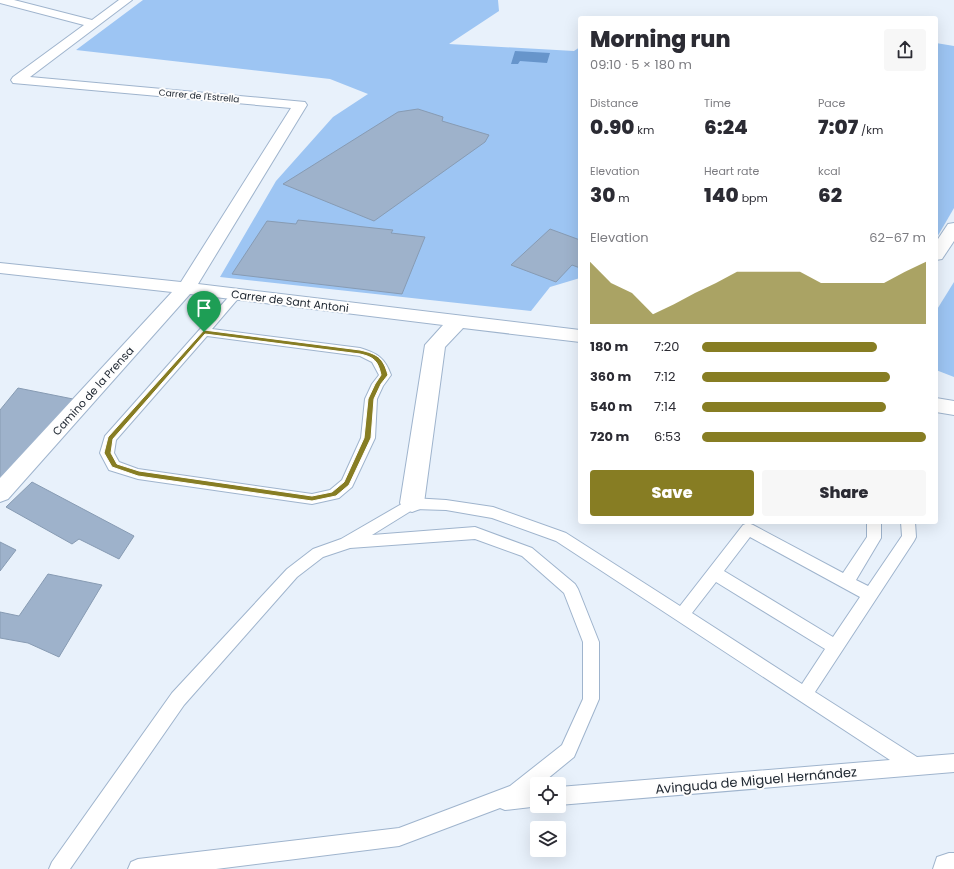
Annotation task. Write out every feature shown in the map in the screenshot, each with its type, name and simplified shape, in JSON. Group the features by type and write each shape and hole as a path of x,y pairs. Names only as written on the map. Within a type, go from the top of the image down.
{"street":[{"path":"0,0 94,24"},
{"name":"Carrer de l'Estrella","path":"126,0 18,80 300,105 186,288"},
{"path":"938,252 954,228"},
{"name":"Carrer de Sant Antoni","path":"0,268 238,294 578,336"},
{"name":"Camino de la Prensa","path":"0,493 186,288"},
{"path":"412,503 436,345 458,322"},
{"path":"938,405 954,408"},
{"path":"949,869 954,869"}],"lane":[{"path":"204,332 360,352 373,355 382,364 384,375 371,399 368,438 347,483 334,494 312,498 138,474 114,466 107,453 110,439 204,332 238,294"},
{"path":"59,869 178,699 292,573 318,553 346,542 412,503 446,505 493,513 561,537 915,766"},
{"path":"846,582 874,538 874,524"},
{"path":"804,695 870,595 890,569 909,538 908,524"},
{"path":"682,615 751,525 870,595"},
{"path":"138,869 399,837 516,793 568,751 591,699 591,642 570,589 526,552 475,533 346,542"},
{"path":"715,573 836,647"},
{"name":"Avinguda de Miguel Hernández","path":"566,795 954,763"},
{"path":"494,802 530,799"}],"shaded area":[{"path":"143,0 498,0 499,11 449,44 574,51 578,48 578,279 550,287 531,311 220,277 276,181 333,117 368,94 330,79 76,50"},
{"path":"938,43 954,46 954,208 938,236"},
{"path":"515,51 550,53 547,63 520,61 518,64 511,64"},
{"path":"954,282 954,377 938,371 938,308"}],"building":[{"path":"418,109 443,117 442,121 489,135 485,142 374,221 283,184 398,112"},
{"path":"298,220 393,230 391,233 425,237 402,294 232,274 267,221 296,224"},
{"path":"550,229 578,239 578,267 572,265 556,282 511,265"},
{"path":"18,388 73,399 0,481 0,410"},
{"path":"32,482 134,536 119,559 79,539 72,544 6,507"},
{"path":"0,542 16,550 0,571"},
{"path":"48,574 102,585 59,657 28,643 0,638 0,612 19,616"}],"route":[{"path":"204,332 360,352 373,355 382,364 384,375 371,399 368,438 347,483 334,494 312,498 138,474 114,466 107,453 110,439 204,332"}]}
